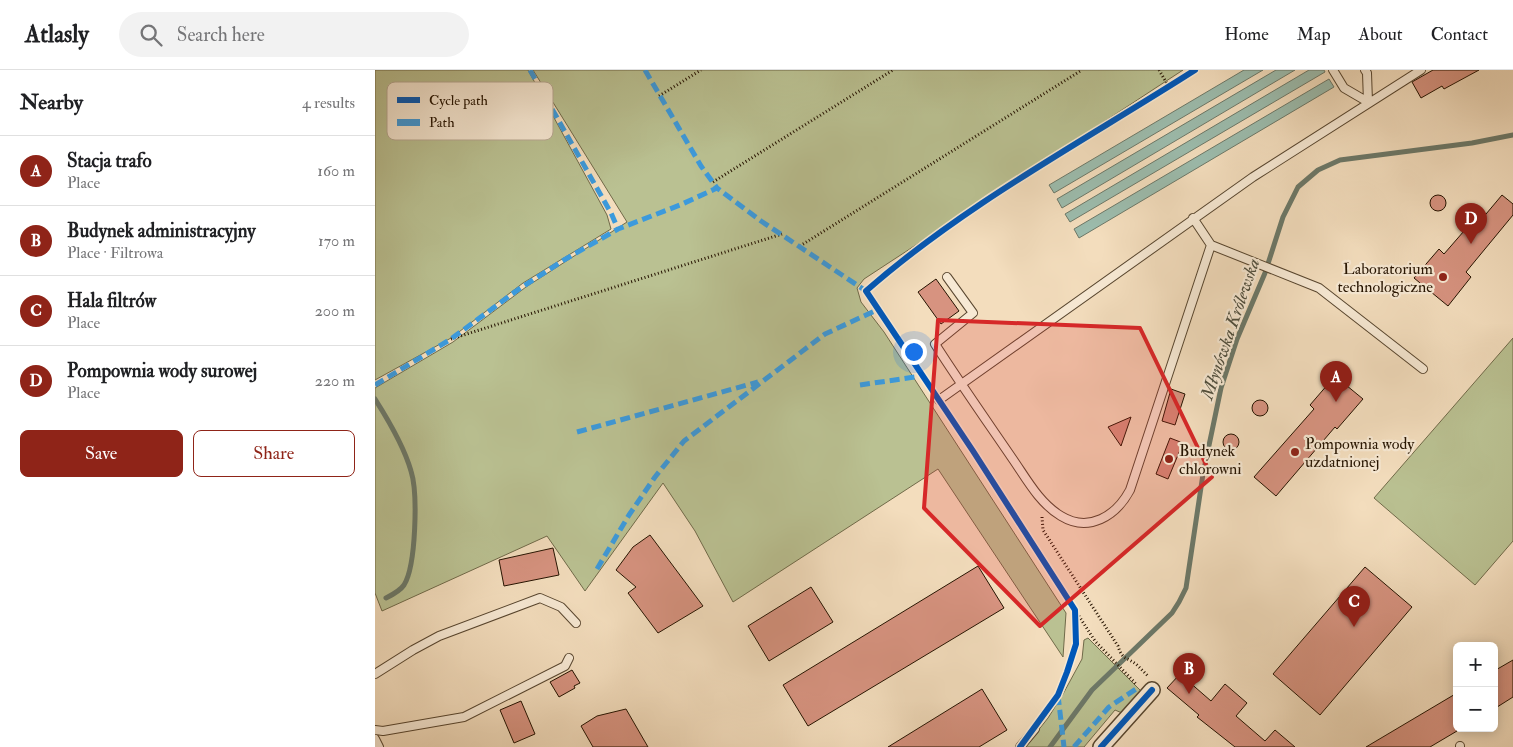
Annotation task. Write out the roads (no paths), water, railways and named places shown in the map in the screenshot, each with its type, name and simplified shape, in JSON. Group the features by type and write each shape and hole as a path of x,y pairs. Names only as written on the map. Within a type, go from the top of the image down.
{"street":[{"path":"1101,747 1150,688"}],"lane":[{"path":"1333,70 1343,88 1368,102"},
{"path":"1365,70 1367,73 1368,102"},
{"path":"939,400 1193,218 1368,102 1421,70"},
{"path":"1193,218 1211,245 1319,288 1423,369"},
{"path":"947,277 973,313 935,344 961,385 1041,499 1062,517 1076,521 1091,522 1103,519 1113,513 1123,502 1130,490 1211,245"},
{"path":"375,674 439,636 540,598 561,606 575,623"},
{"path":"375,730 383,732 464,717 565,666 569,658"},
{"path":"1020,747 1035,729"},
{"path":"375,739 379,747"}],"waterway":[{"name":"Młynówka Królewska","path":"1050,747 1092,690 1172,613 1186,588 1203,474 1221,388 1237,339 1265,273 1283,217 1298,187 1318,170 1340,160 1472,143 1513,135"},
{"path":"375,399 391,425 404,452 411,471 415,495 415,529 408,576 404,585 396,593 386,598"}],"place":[{"name":"Pompownia wody surowej","path":"1471,244"},
{"name":"Laboratorium technologiczne","path":"1443,277"},
{"name":"Stacja trafo","path":"1336,402"},
{"name":"Pompownia wody uzdatnionej","path":"1295,452"},
{"name":"Budynek chlorowni","path":"1169,459"},
{"name":"Hala filtrów","path":"1354,627"},
{"name":"Budynek administracyjny","path":"1189,694"}]}
